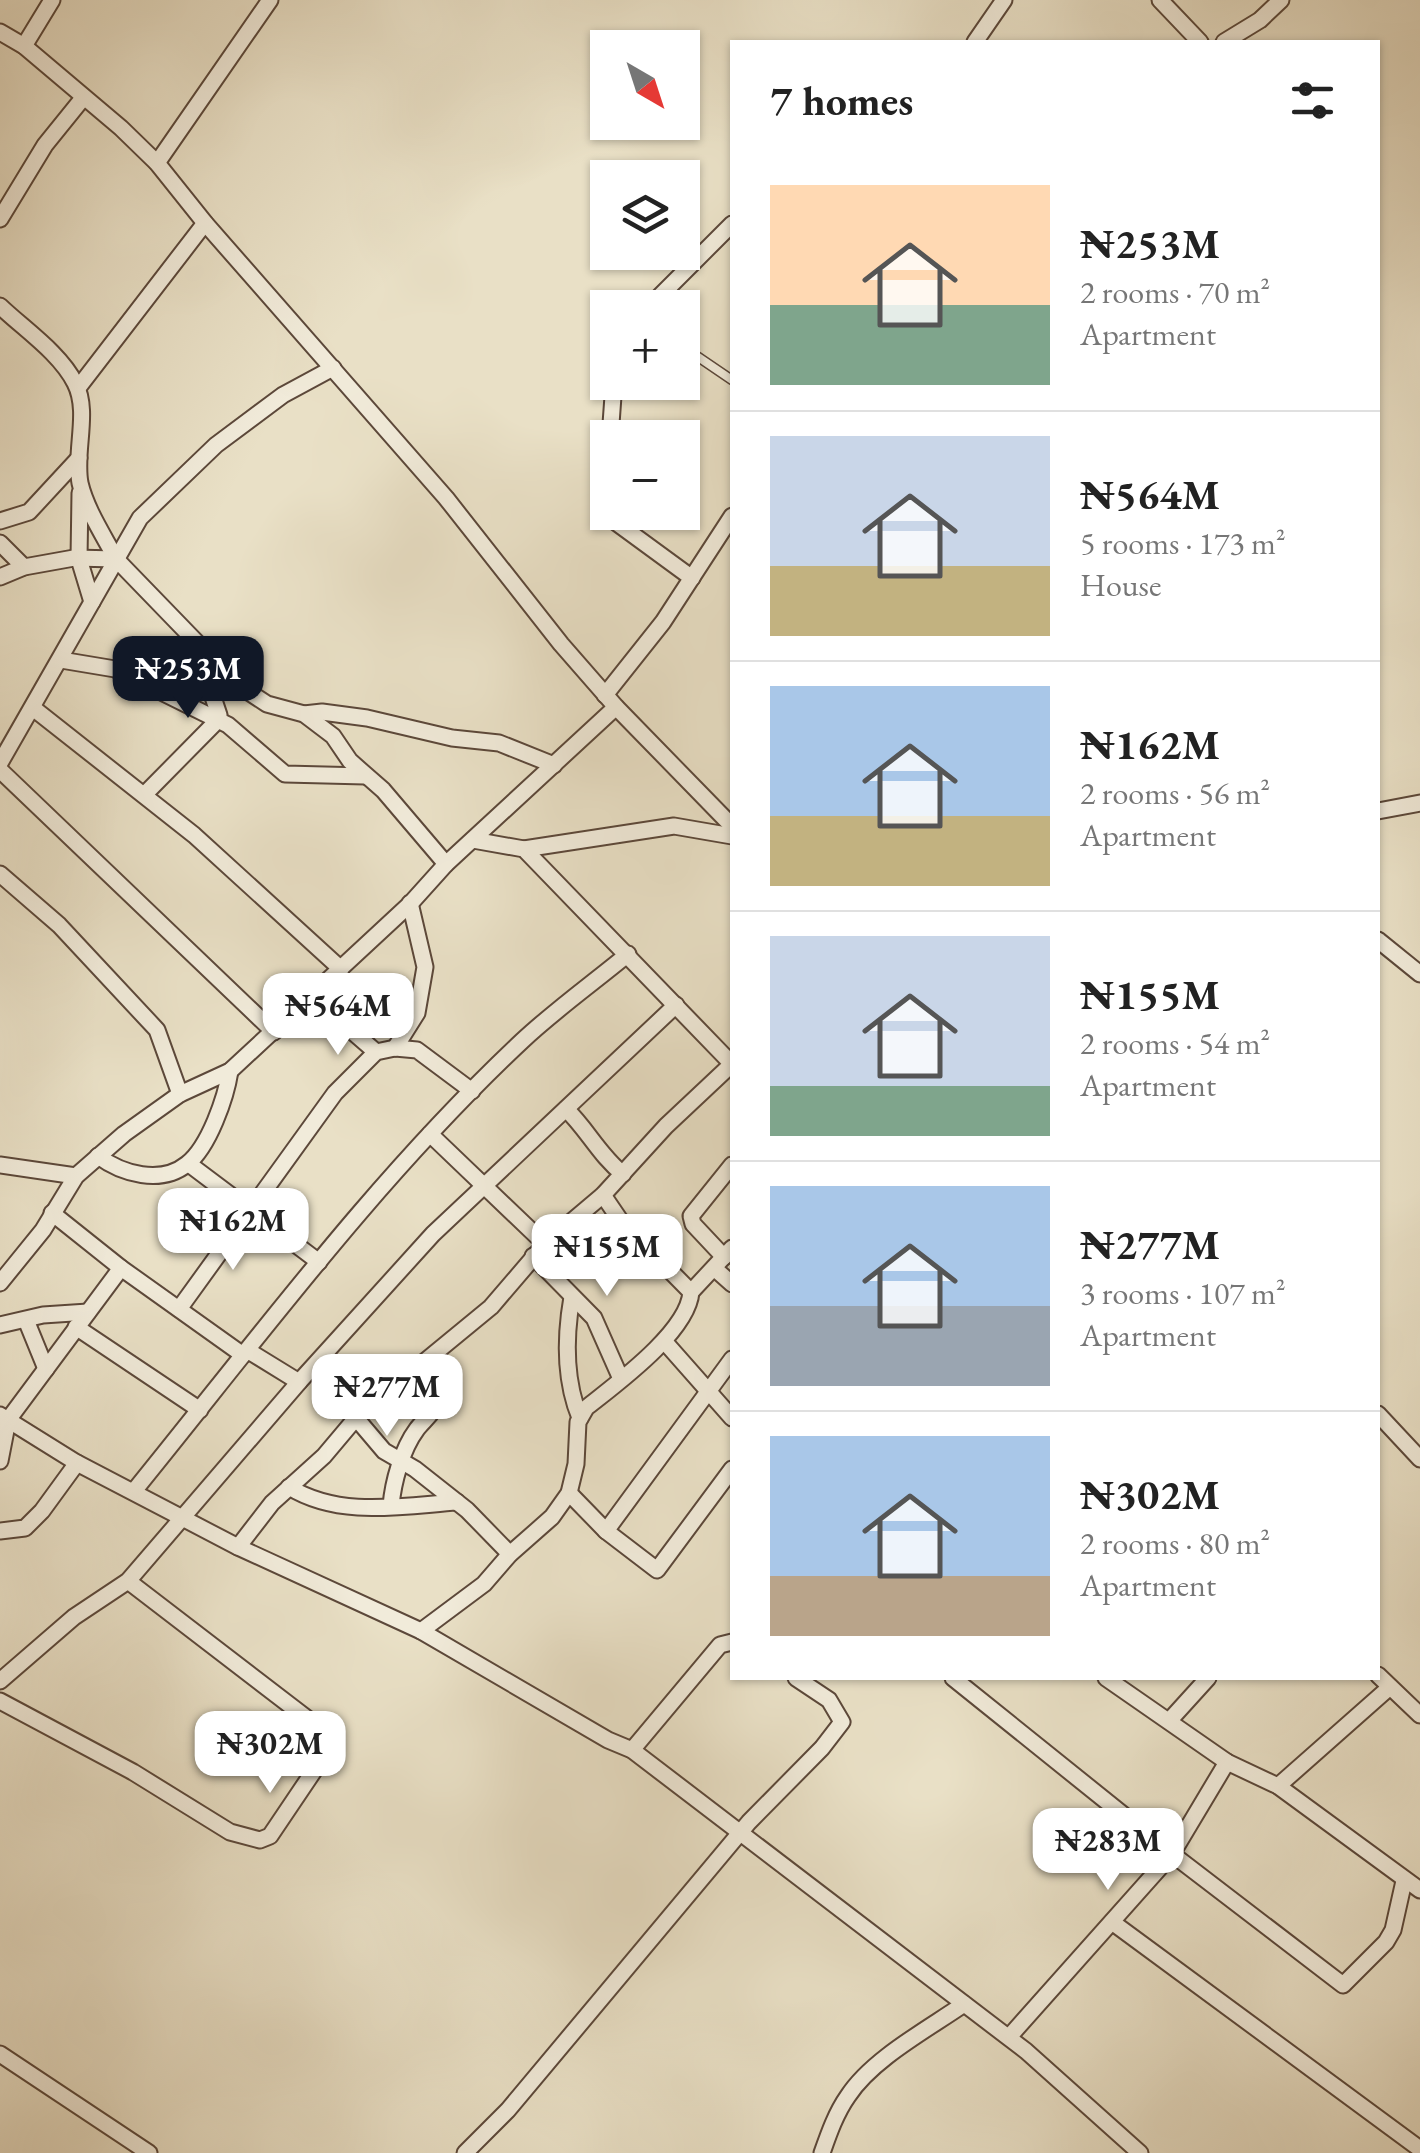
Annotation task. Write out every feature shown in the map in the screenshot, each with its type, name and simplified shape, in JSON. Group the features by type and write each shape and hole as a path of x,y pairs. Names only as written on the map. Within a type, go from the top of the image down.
{"street":[{"path":"24,46 52,0"},
{"path":"157,163 270,0"},
{"path":"976,40 1004,0"},
{"path":"1160,0 1198,40"},
{"path":"1227,40 1260,20 1281,0"},
{"path":"0,32 24,46 157,163 446,498 611,701 730,824"},
{"path":"0,219 45,145 83,98"},
{"path":"78,388 205,223"},
{"path":"666,290 730,226"},
{"path":"0,306 67,370 78,388 79,558 92,602"},
{"path":"274,1032 0,767 140,518 216,445 284,395 333,368"},
{"path":"0,521 29,512 78,458"},
{"path":"80,484 116,559 238,685 267,704 304,714 322,712 367,718 452,738 499,743 554,765"},
{"path":"0,1283 43,1230 76,1176 124,1134 180,1094 230,1071 554,765 611,701 730,519"},
{"path":"626,530 692,578"},
{"path":"0,543 24,567"},
{"path":"0,577 24,567 79,558 116,559"},
{"path":"144,795 220,715 194,639"},
{"path":"61,660 115,670 218,720 285,774 364,776"},
{"path":"33,708 194,835 341,969"},
{"path":"304,714 333,736 364,776 384,790 446,864"},
{"path":"1380,811 1420,803"},
{"path":"473,840 524,849 674,826 730,836"},
{"path":"524,849 730,1062"},
{"path":"0,874 59,925 157,1030 180,1094"},
{"path":"395,1048 417,1013 426,967 410,903"},
{"path":"1380,942 1420,974"},
{"path":"134,1491 319,1262 430,1134 524,1040 628,954"},
{"path":"0,1682 74,1616 128,1582 299,1382 433,1234 676,1005"},
{"path":"296,1012 353,1032 376,1052"},
{"path":"179,1309 334,1093 376,1052 395,1048 417,1050 472,1091"},
{"path":"238,1547 272,1503 324,1456 356,1418 491,1307 539,1250 603,1195 666,1126 730,1066"},
{"path":"98,1156 135,1175 168,1174 189,1164 226,1098 230,1071"},
{"path":"566,1108 586,1127 610,1164 623,1174"},
{"path":"430,1134 484,1186 594,1318 621,1379"},
{"path":"189,1164 319,1262"},
{"path":"0,1165 76,1176"},
{"path":"421,1631 484,1584 510,1554 552,1517 569,1493 580,1418 586,1408 664,1341 690,1305 691,1292 724,1257 693,1224 691,1216 730,1167"},
{"path":"603,1195 620,1220 691,1292"},
{"path":"52,1213 179,1309 245,1353 299,1382"},
{"path":"0,1461 4,1417 46,1369 121,1268"},
{"path":"572,1296 567,1325 568,1365 571,1396 580,1418"},
{"path":"0,1325 88,1312"},
{"path":"26,1320 46,1369"},
{"path":"76,1328 200,1410"},
{"path":"664,1341 730,1416"},
{"path":"606,1531 730,1362"},
{"path":"391,1506 392,1489 414,1432 436,1404 430,1380 417,1368"},
{"path":"4,1417 77,1464 238,1547 421,1631 608,1740 632,1750 1009,2038 1140,2153"},
{"path":"356,1418 384,1450 458,1502 510,1554"},
{"path":"1380,1419 1420,1459"},
{"path":"0,1531 25,1528 77,1464"},
{"path":"569,1493 606,1531 658,1570 730,1472"},
{"path":"289,1487 309,1500 331,1506 458,1502"},
{"path":"0,1701 133,1772 230,1832 260,1840 270,1836 332,1744 330,1736 128,1582"},
{"path":"632,1750 720,1646 730,1643"},
{"path":"465,2153 508,2110 768,1800 822,1748 842,1722 829,1700 799,1680"},
{"path":"955,1680 1343,1986 1393,1930 1404,1881"},
{"path":"1109,1680 1227,1762 1278,1786 1420,1890"},
{"path":"1169,1721 1206,1680"},
{"path":"1278,1786 1384,1681 1420,1715"},
{"path":"1009,2038 1172,1854 1227,1762"},
{"path":"1112,1922 1420,2149"},
{"path":"822,2153 849,2093 891,2056 964,2004"},
{"path":"0,2054 149,2153"}],"lane":[{"path":"673,290 674,282"},
{"path":"700,358 730,379"}]}
